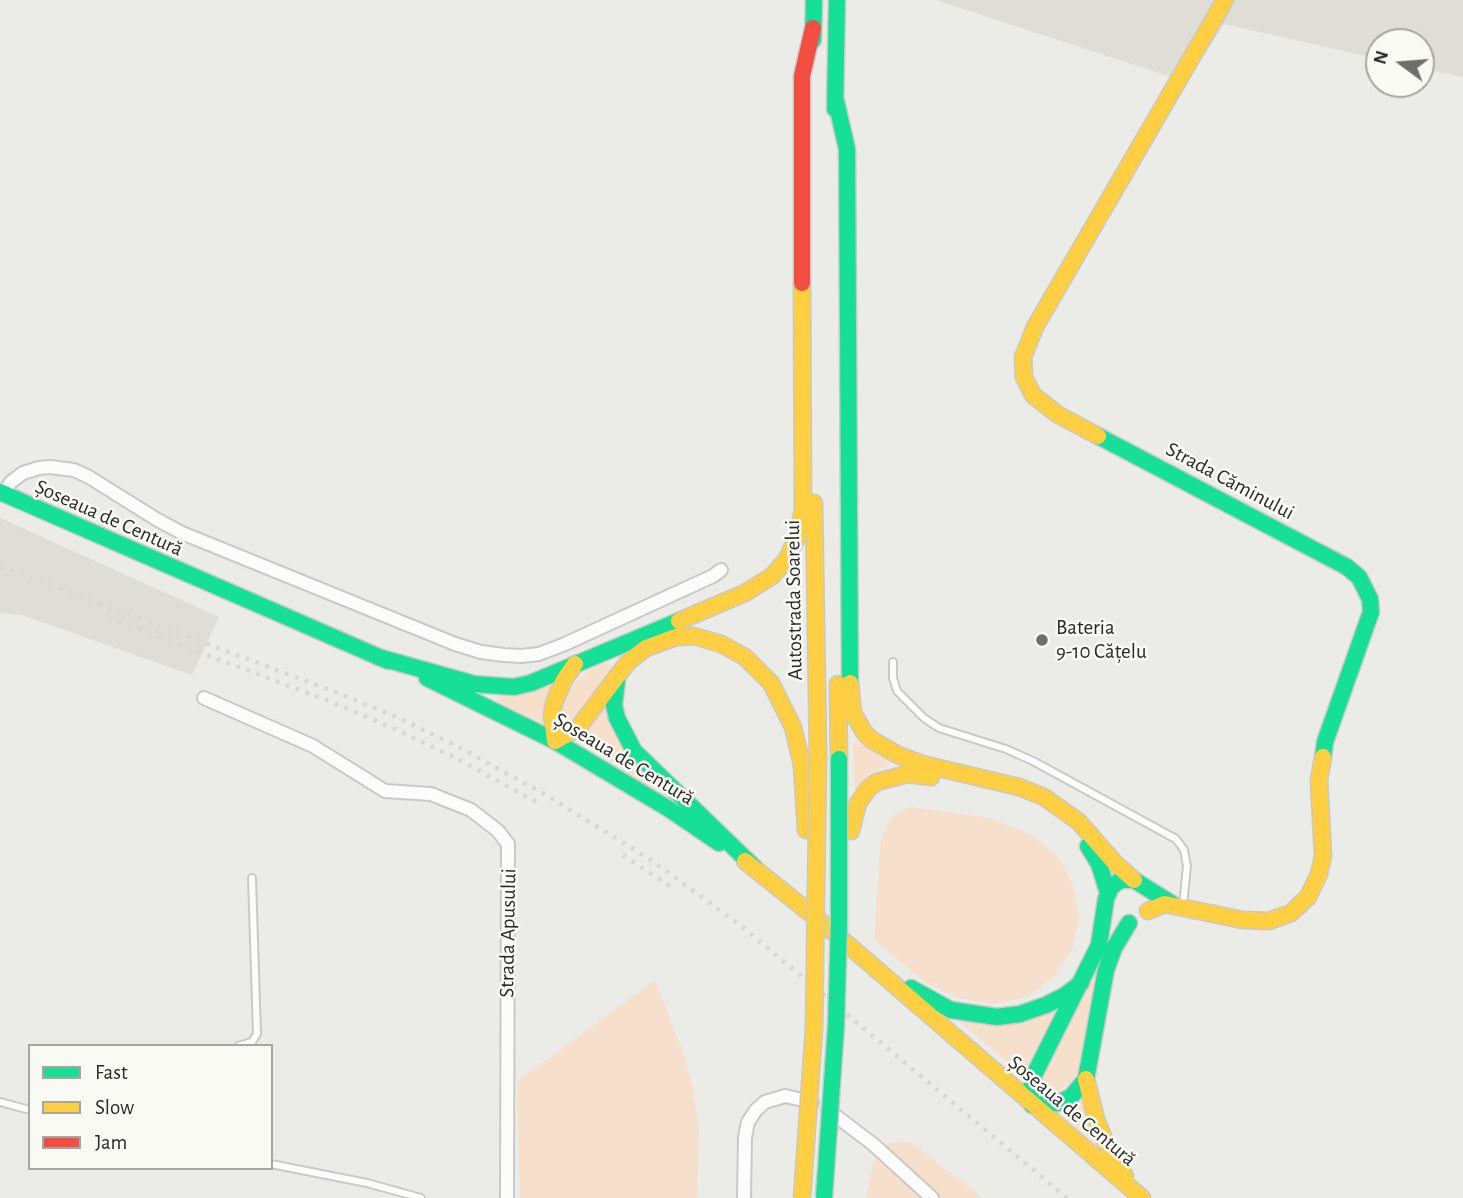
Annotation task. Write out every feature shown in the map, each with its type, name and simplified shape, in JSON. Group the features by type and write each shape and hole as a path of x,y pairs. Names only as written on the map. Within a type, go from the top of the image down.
{"main road":[{"name":"Autostrada Soarelui","path":"802,1198 815,1016 818,756 812,189 814,0"},
{"name":"Autostrada Soarelui","path":"824,1198 837,1000 839,869 835,97 837,0"},
{"name":"Strada Căminului","path":"1147,911 1156,906 1179,907 1243,920 1269,921 1291,913 1308,897 1319,874 1323,856 1318,780 1320,762 1331,722 1368,624 1370,599 1359,577 1333,558 1048,409 1027,387 1022,368 1026,346 1035,327 1225,0"},
{"path":"378,657 493,687 514,687 531,683 746,593 762,583 787,559 797,537 803,510 802,76 813,28"},
{"path":"835,97 847,149 850,689 853,713 872,740 898,755 922,764 1019,787 1044,797 1079,822 1115,863 1139,883 1179,907"},
{"name":"Șoseaua de Centură","path":"2,493 481,703 555,741 678,815 755,868 1141,1197"},
{"path":"575,664 554,703 552,715 555,741 578,729 636,655 666,640 694,636 722,644 754,664 771,683 793,727 800,751 806,802 806,892 799,1086 790,1198"},
{"path":"617,679 614,691 617,718 634,751 755,868"},
{"path":"836,1198 845,1054 851,831 854,813 863,794 877,782 897,775 921,775 1006,794 1042,807 1074,831 1099,864 1107,899 1113,916 1129,923 1136,921 1147,911 1150,897 1139,883 1121,880 1107,899 1099,945 1035,1073 1030,1091 1032,1105 1065,1100 1078,1090 1086,1079"},
{"path":"1129,923 1114,948 1106,970 1086,1079 1096,1119 1105,1141 1141,1197"},
{"path":"866,961 940,1005 962,1013 985,1016 1009,1016 1033,1010 1064,996 1081,983"}],"street":[{"path":"2,493 11,481 39,468 74,470 183,533 428,634 481,652 521,656 539,654 605,626 721,570"},
{"path":"605,626 614,649"},
{"name":"Strada Apusului","path":"204,698 313,746 385,791 431,794 471,810 498,831 508,844 507,1198"},
{"path":"744,1198 745,1137 748,1122 765,1102 785,1096 815,1102 834,1114 874,1145 932,1198"}],"lane":[{"path":"893,662 893,678 897,691 931,723 1033,761 1176,839 1184,850 1187,866 1179,907"},
{"path":"246,1044 253,1042 257,1034 252,878"},
{"path":"0,1102 28,1109"},
{"path":"273,1164 367,1183 421,1198"}],"shaded area":[{"path":"936,0 1463,0 1463,77 1435,71 1435,28 1365,28 1365,56 1224,24 1187,82"},
{"path":"0,518 219,617 192,675 22,615 0,613"},
{"path":"604,663 616,669 565,728 559,709 572,686 593,667"},
{"path":"551,684 547,721 542,724 497,702 499,694"},
{"path":"604,708 660,789 655,790 583,743 582,738"},
{"path":"858,740 891,761 872,773 854,791 853,743"},
{"path":"910,807 990,818 1032,835 1059,858 1073,886 1079,917 1072,950 1054,976 1028,997 993,1004 958,998 926,983 874,940 881,840 888,822 898,812"},
{"path":"1096,972 1100,975 1083,1060 1078,1072 1057,1092 1049,1096 1038,1094 1036,1079 1090,974"},
{"path":"655,980 685,1058 694,1094 699,1132 697,1198 520,1198 517,1082"},
{"path":"1053,1007 1060,1009 1027,1074 1021,1074 953,1016"},
{"path":"1084,1099 1098,1142 1096,1147 1061,1116 1062,1110"},
{"path":"911,1142 983,1198 866,1198 874,1160 887,1143"}],"railway":[{"path":"0,566 401,719 546,795 651,860 740,925 1067,1198"},
{"path":"109,618 334,703 395,729 452,756 542,805"},
{"path":"623,855 670,886"}],"traffic: fast":[{"path":"813,40 814,0"},
{"path":"835,109 837,0"},
{"path":"835,97 847,149 850,683"},
{"path":"1098,436 1347,567 1359,577 1370,599 1371,612 1325,742 1323,757"},
{"path":"0,492 388,661"},
{"path":"378,657 474,684 514,687 531,683 679,621"},
{"path":"427,678 555,741 669,809 719,843"},
{"path":"617,681 614,705 617,718 634,751 755,868"},
{"path":"824,1198 836,1026 839,759"},
{"path":"1088,846 1099,864 1108,893"},
{"path":"1129,923 1114,948 1106,970 1086,1079 1071,1097 1058,1103 1032,1105 1030,1091 1035,1073 1099,945 1106,899 1111,887 1121,880 1134,880 1174,905"},
{"path":"911,988 951,1010 997,1017 1020,1014 1046,1005 1081,983"}],"traffic: slow":[{"path":"1098,436 1057,414 1033,395 1024,377 1023,357 1035,327 1225,0"},
{"path":"679,621 745,593 772,576 787,559 797,537 803,510 802,283"},
{"path":"814,503 818,756"},
{"path":"575,664 554,703 552,715 555,741 578,728 628,662 646,648 676,637 694,636 721,644 745,657 771,683 793,727 802,765 806,830"},
{"path":"850,683 853,713 872,740 898,755 922,764 1019,787 1044,797 1079,822 1134,880"},
{"path":"838,684 839,759"},
{"path":"802,1198 814,1029 818,756"},
{"path":"1148,911 1165,904 1243,920 1269,921 1291,913 1308,897 1319,874 1323,856 1319,780 1323,757"},
{"path":"851,831 858,803 877,782 908,774 931,777"},
{"path":"745,861 825,925 1142,1198"},
{"path":"1086,1079 1096,1119 1125,1176"}],"traffic: jam":[{"path":"802,283 802,76 813,28"}],"place":[{"name":"Bateria 9-10 Cățelu","path":"1042,640"}]}
